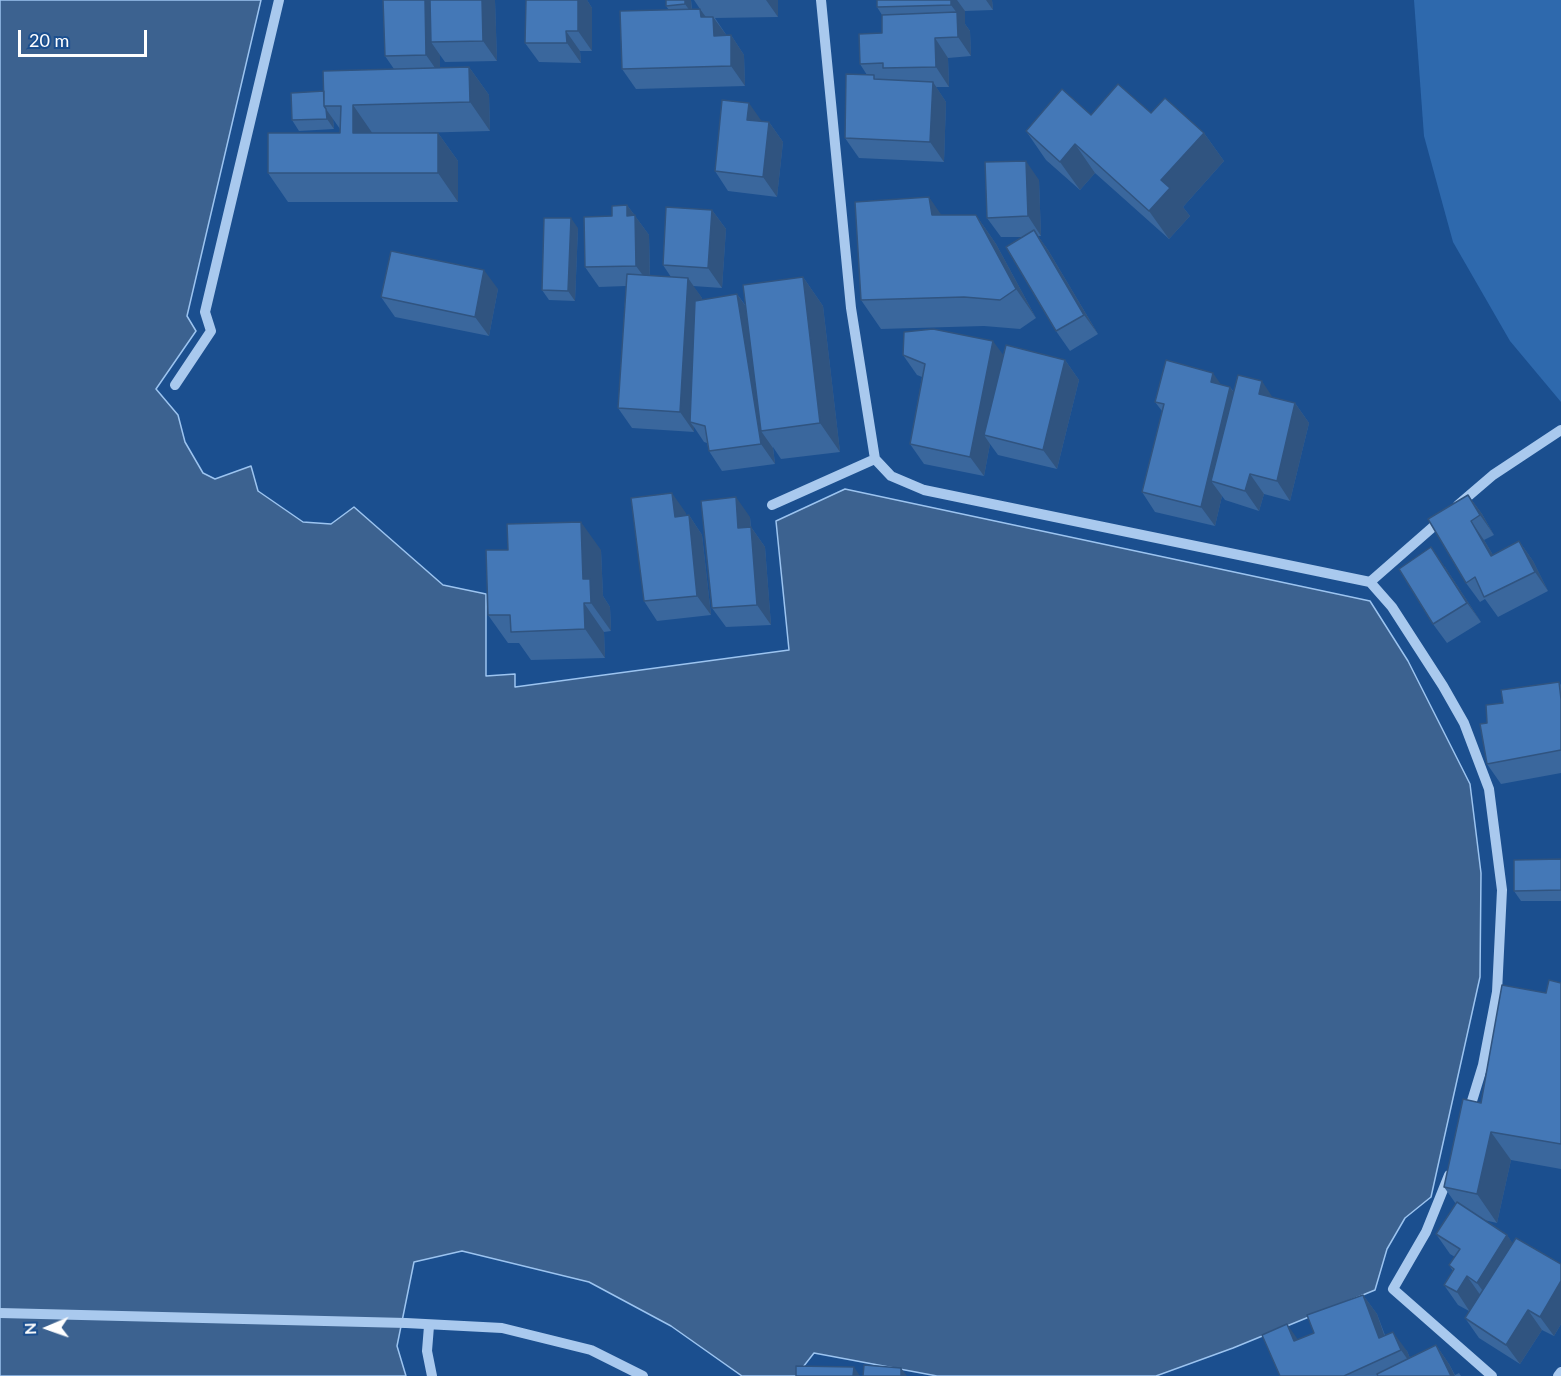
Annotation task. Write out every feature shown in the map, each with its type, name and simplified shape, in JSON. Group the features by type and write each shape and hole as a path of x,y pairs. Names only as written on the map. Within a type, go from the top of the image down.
{"street":[{"path":"175,385 211,332 205,312 279,0"},
{"path":"821,0 850,308 875,459 891,476 924,490 1370,582 1392,607 1416,641 1464,723 1482,765 1495,820 1502,890 1497,992 1483,1065 1463,1130"},
{"path":"1370,582 1493,475 1561,430"},
{"path":"772,505 875,459"},
{"path":"1453,1163 1426,1232 1393,1289 1492,1376"},
{"path":"0,1313 406,1323 502,1328 591,1350 643,1376"},
{"path":"429,1326 427,1351 432,1376"},
{"path":"1558,1376 1561,1372"}],"shaded area":[{"path":"0,0 261,0 187,316 196,331 156,389 178,415 185,442 203,473 215,479 251,466 258,491 303,522 331,524 354,507 443,585 486,594 486,676 515,674 515,687 789,650 776,521 845,489 1370,601 1408,661 1470,784 1481,873 1480,977 1431,1197 1405,1218 1387,1249 1375,1290 1233,1348 1156,1376 937,1376 814,1353 796,1376 742,1376 671,1326 589,1282 462,1251 414,1262 397,1346 406,1376 0,1376"},
{"path":"1414,0 1561,0 1561,402 1510,341 1453,242 1424,136"}],"building":[{"path":"383,0 425,0 426,55 385,56"},
{"path":"430,0 482,0 483,41 431,42"},
{"path":"526,0 578,0 578,31 566,31 567,43 525,43"},
{"path":"666,0 685,0 685,4 666,6"},
{"path":"877,0 951,0 951,5 877,7"},
{"path":"700,9 701,17 713,17 714,36 731,35 731,66 622,69 620,11"},
{"path":"957,12 958,37 935,38 936,67 883,68 883,63 860,64 859,34 882,33 882,15"},
{"path":"469,67 470,102 353,105 353,133 438,133 438,173 268,173 268,133 340,133 341,106 324,106 323,71"},
{"path":"846,74 874,75 874,79 933,82 930,142 845,138"},
{"path":"1118,84 1151,113 1165,98 1204,133 1161,180 1170,188 1149,211 1075,144 1060,162 1026,131 1062,89 1091,115"},
{"path":"324,91 327,119 292,120 291,93"},
{"path":"722,100 749,103 747,120 769,122 763,177 715,171"},
{"path":"1026,161 1028,216 987,218 985,162"},
{"path":"929,197 932,215 976,215 1016,289 1000,300 964,297 861,300 855,202"},
{"path":"627,205 627,216 635,215 636,266 585,267 584,217 612,216 612,206"},
{"path":"666,207 712,210 708,268 663,265"},
{"path":"544,218 571,218 568,291 542,290"},
{"path":"1034,230 1084,315 1056,331 1006,247"},
{"path":"391,251 484,270 475,317 381,297"},
{"path":"627,274 688,278 680,412 618,408"},
{"path":"803,277 820,423 761,431 743,285"},
{"path":"737,294 761,444 709,451 705,426 690,422 695,301"},
{"path":"933,329 993,341 970,457 910,444 925,364 903,355 904,332"},
{"path":"1006,345 1065,360 1043,450 984,435"},
{"path":"1166,360 1213,373 1211,382 1230,387 1201,507 1142,492 1164,404 1155,402"},
{"path":"1238,375 1262,381 1259,394 1295,403 1277,481 1250,474 1245,491 1211,481"},
{"path":"672,493 675,517 689,515 697,596 644,601 631,498"},
{"path":"1468,495 1480,515 1471,521 1491,556 1519,541 1535,572 1484,597 1475,577 1466,583 1428,519"},
{"path":"736,497 738,528 751,527 757,605 712,608 701,501"},
{"path":"581,522 583,579 590,579 591,603 584,603 585,629 511,632 510,615 488,615 486,550 508,550 507,524"},
{"path":"1431,547 1467,603 1433,624 1399,569"},
{"path":"1559,682 1561,750 1487,764 1480,724 1487,723 1486,705 1503,703 1501,690"},
{"path":"1561,859 1561,890 1514,891 1514,860"},
{"path":"1549,980 1561,983 1561,1144 1491,1132 1477,1194 1444,1187 1463,1099 1481,1103 1502,985 1546,993"},
{"path":"1457,1202 1507,1235 1477,1283 1467,1276 1457,1292 1444,1285 1454,1269 1449,1265 1460,1249 1436,1234"},
{"path":"1516,1238 1561,1264 1561,1281 1540,1317 1528,1310 1506,1345 1465,1318"},
{"path":"1363,1295 1379,1338 1393,1332 1401,1350 1344,1376 1280,1376 1262,1335 1287,1324 1294,1341 1314,1333 1307,1315"},
{"path":"1436,1345 1451,1376 1378,1376 1377,1374"},
{"path":"864,1365 901,1368 901,1376 863,1376"},
{"path":"796,1366 854,1367 853,1376 796,1376"}]}
